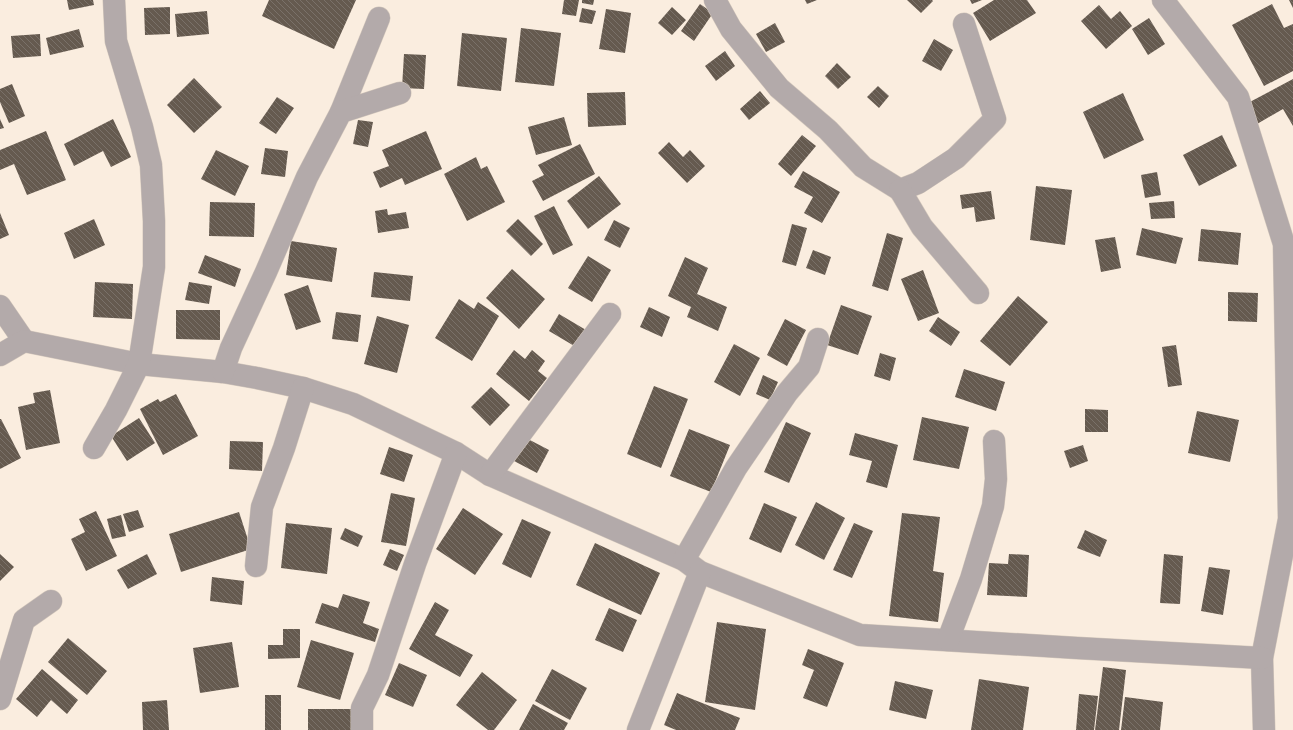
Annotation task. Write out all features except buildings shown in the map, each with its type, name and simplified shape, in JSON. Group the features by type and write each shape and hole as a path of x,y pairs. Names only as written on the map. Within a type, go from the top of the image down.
{"street":[{"path":"94,448 116,410 139,364 154,267 152,165 116,41 114,0"},
{"path":"715,0 731,29 779,88 828,130 863,167 900,190 922,227 978,293"},
{"path":"1163,0 1238,97 1284,244 1288,275 1291,519 1262,658 1264,730"},
{"path":"223,372 231,348 307,177 341,112 379,18"},
{"path":"900,190 918,183 956,158 995,119 964,24"},
{"path":"341,112 400,93"},
{"path":"0,306 24,341"},
{"path":"490,475 610,314"},
{"path":"638,730 692,566 736,468 787,393 809,367 818,339"},
{"path":"0,355 24,341 139,364 223,372 303,388 354,404 456,453 490,475 692,566 860,636 1262,658"},
{"path":"256,566 262,507 284,448 303,388"},
{"path":"948,640 971,579 993,506 996,478 994,440"},
{"path":"362,730 362,708 378,675 415,564 456,453"},
{"path":"0,699 24,620 51,600"}]}
